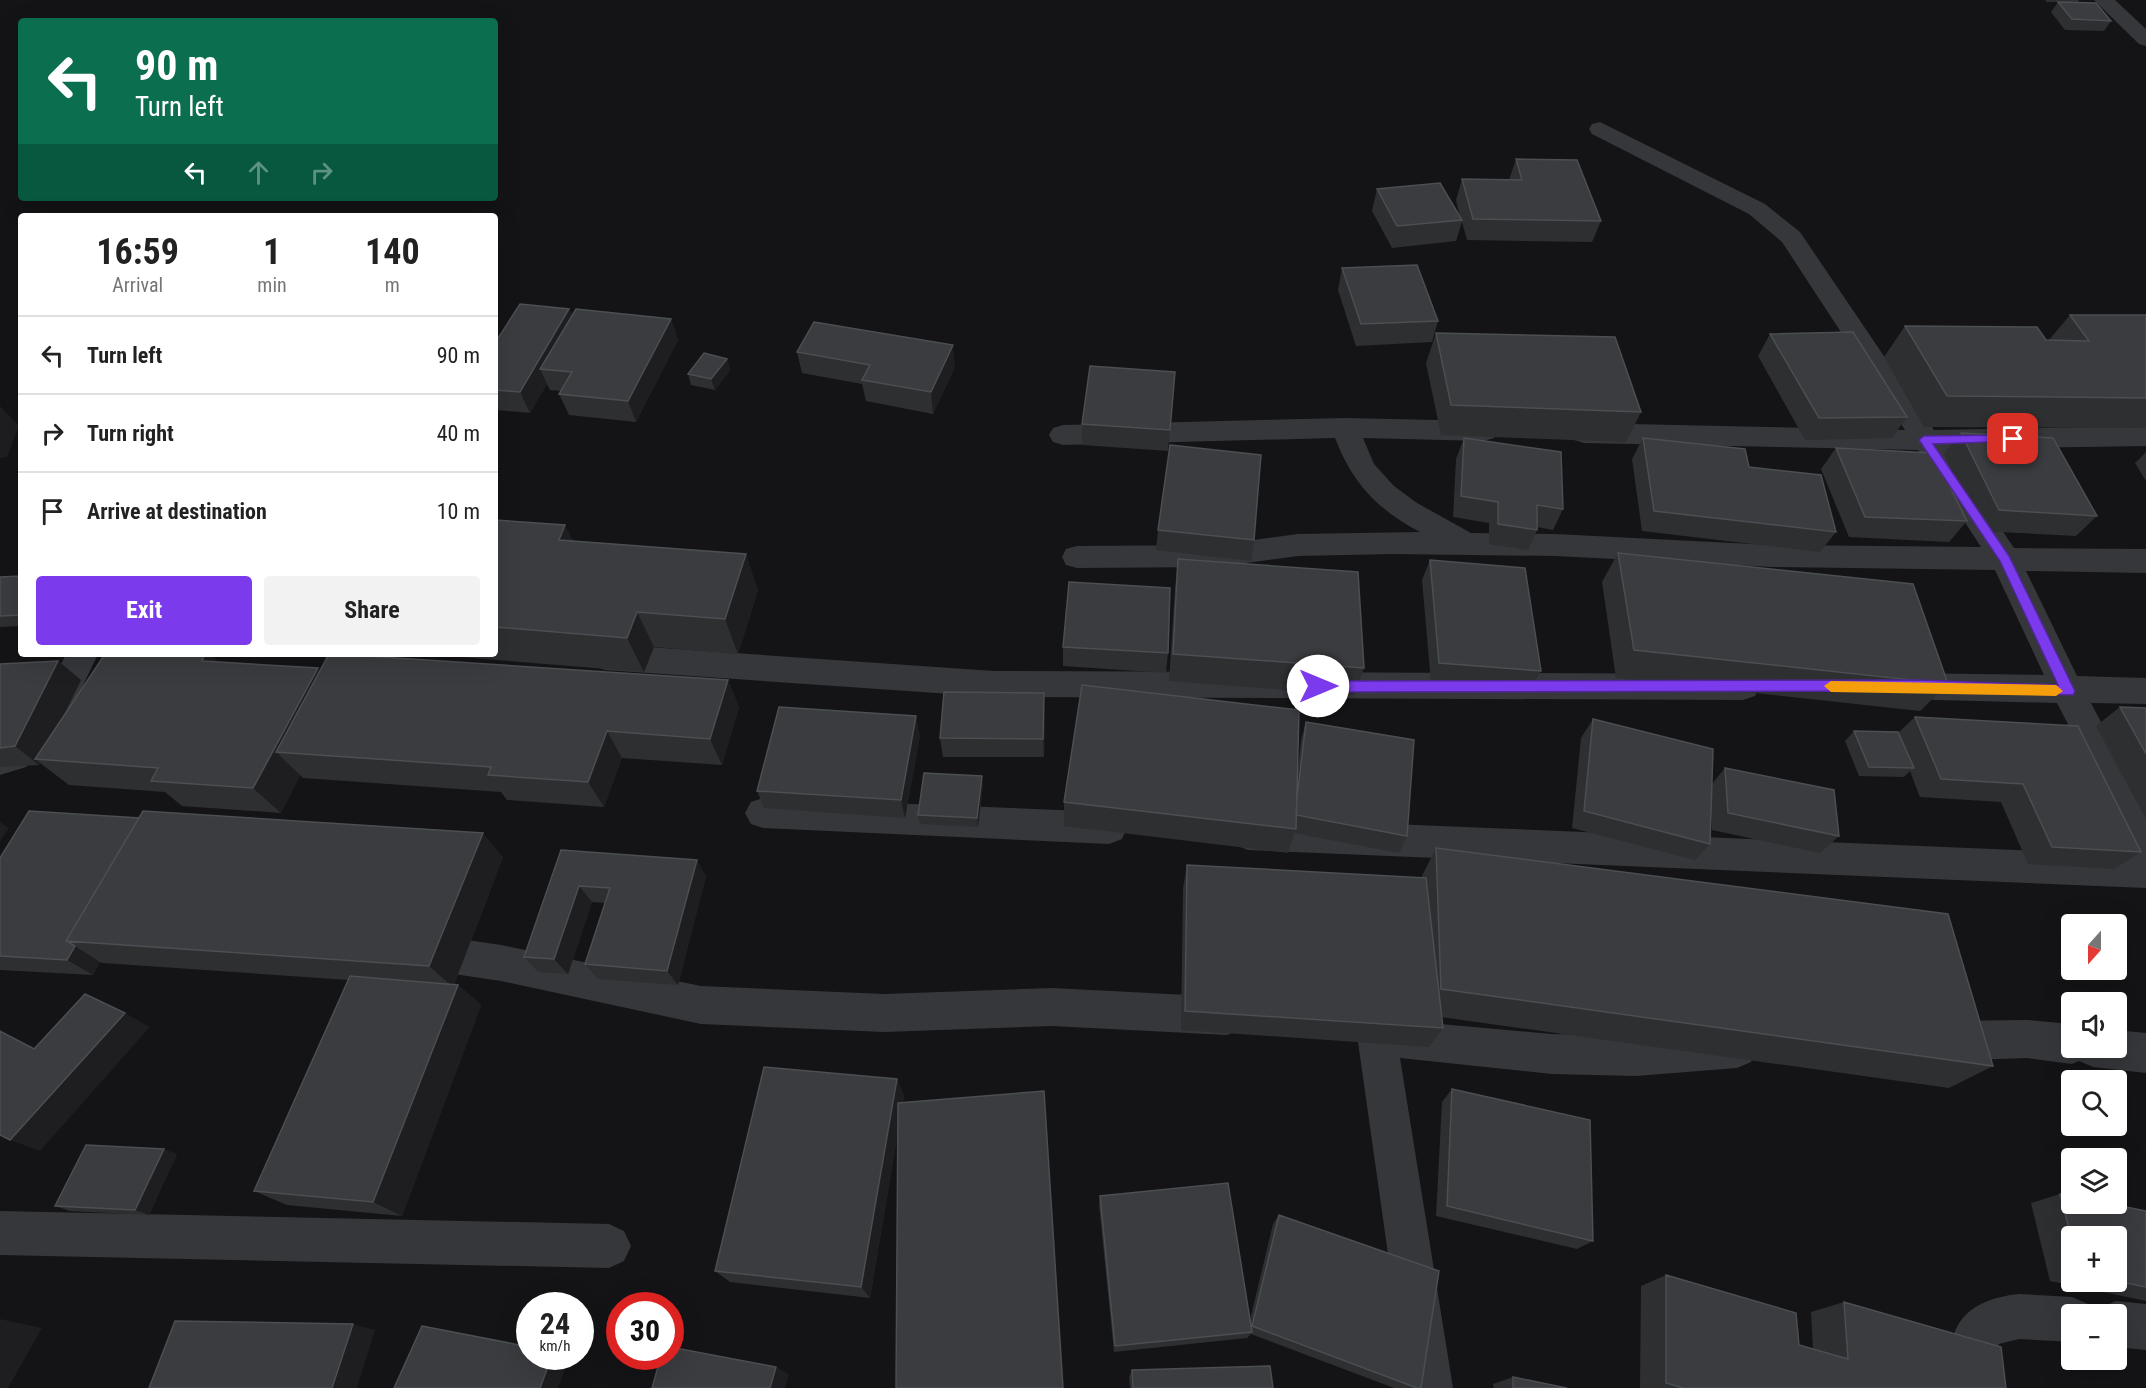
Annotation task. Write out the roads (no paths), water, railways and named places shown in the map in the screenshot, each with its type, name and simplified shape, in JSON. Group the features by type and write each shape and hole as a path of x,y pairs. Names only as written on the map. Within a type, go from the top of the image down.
{"street":[{"path":"2104,0 2146,40"},
{"path":"1600,129 1757,209 1791,237 2005,559 2068,691 2146,843"},
{"path":"1064,435 1345,428 1510,432"},
{"path":"1345,428 1363,470 1380,491 1420,521 1472,544"},
{"path":"1558,433 1924,440 2146,436"},
{"path":"1077,557 1215,556 1298,545 1555,544 1772,556 2146,561"},
{"path":"578,655 994,684 1469,688 1775,687"},
{"path":"0,760 14,757 42,736 81,657"},
{"path":"1869,686 2146,691"},
{"path":"763,813 1145,829"},
{"path":"1216,832 2146,872"},
{"path":"381,950 437,952 469,957 701,1005 884,1013 1052,1008 1262,1018"},
{"path":"1430,1388 1360,1033 1437,1044 1563,1055 1636,1056 1766,1046"},
{"path":"1903,1041 2027,1039 2061,1043"},
{"path":"2127,1051 2146,1053"},
{"path":"0,1233 609,1246"},
{"path":"1976,1388 1972,1361 1975,1338 1987,1323 2007,1318 2061,1319"},
{"path":"2127,1325 2146,1327"}]}
